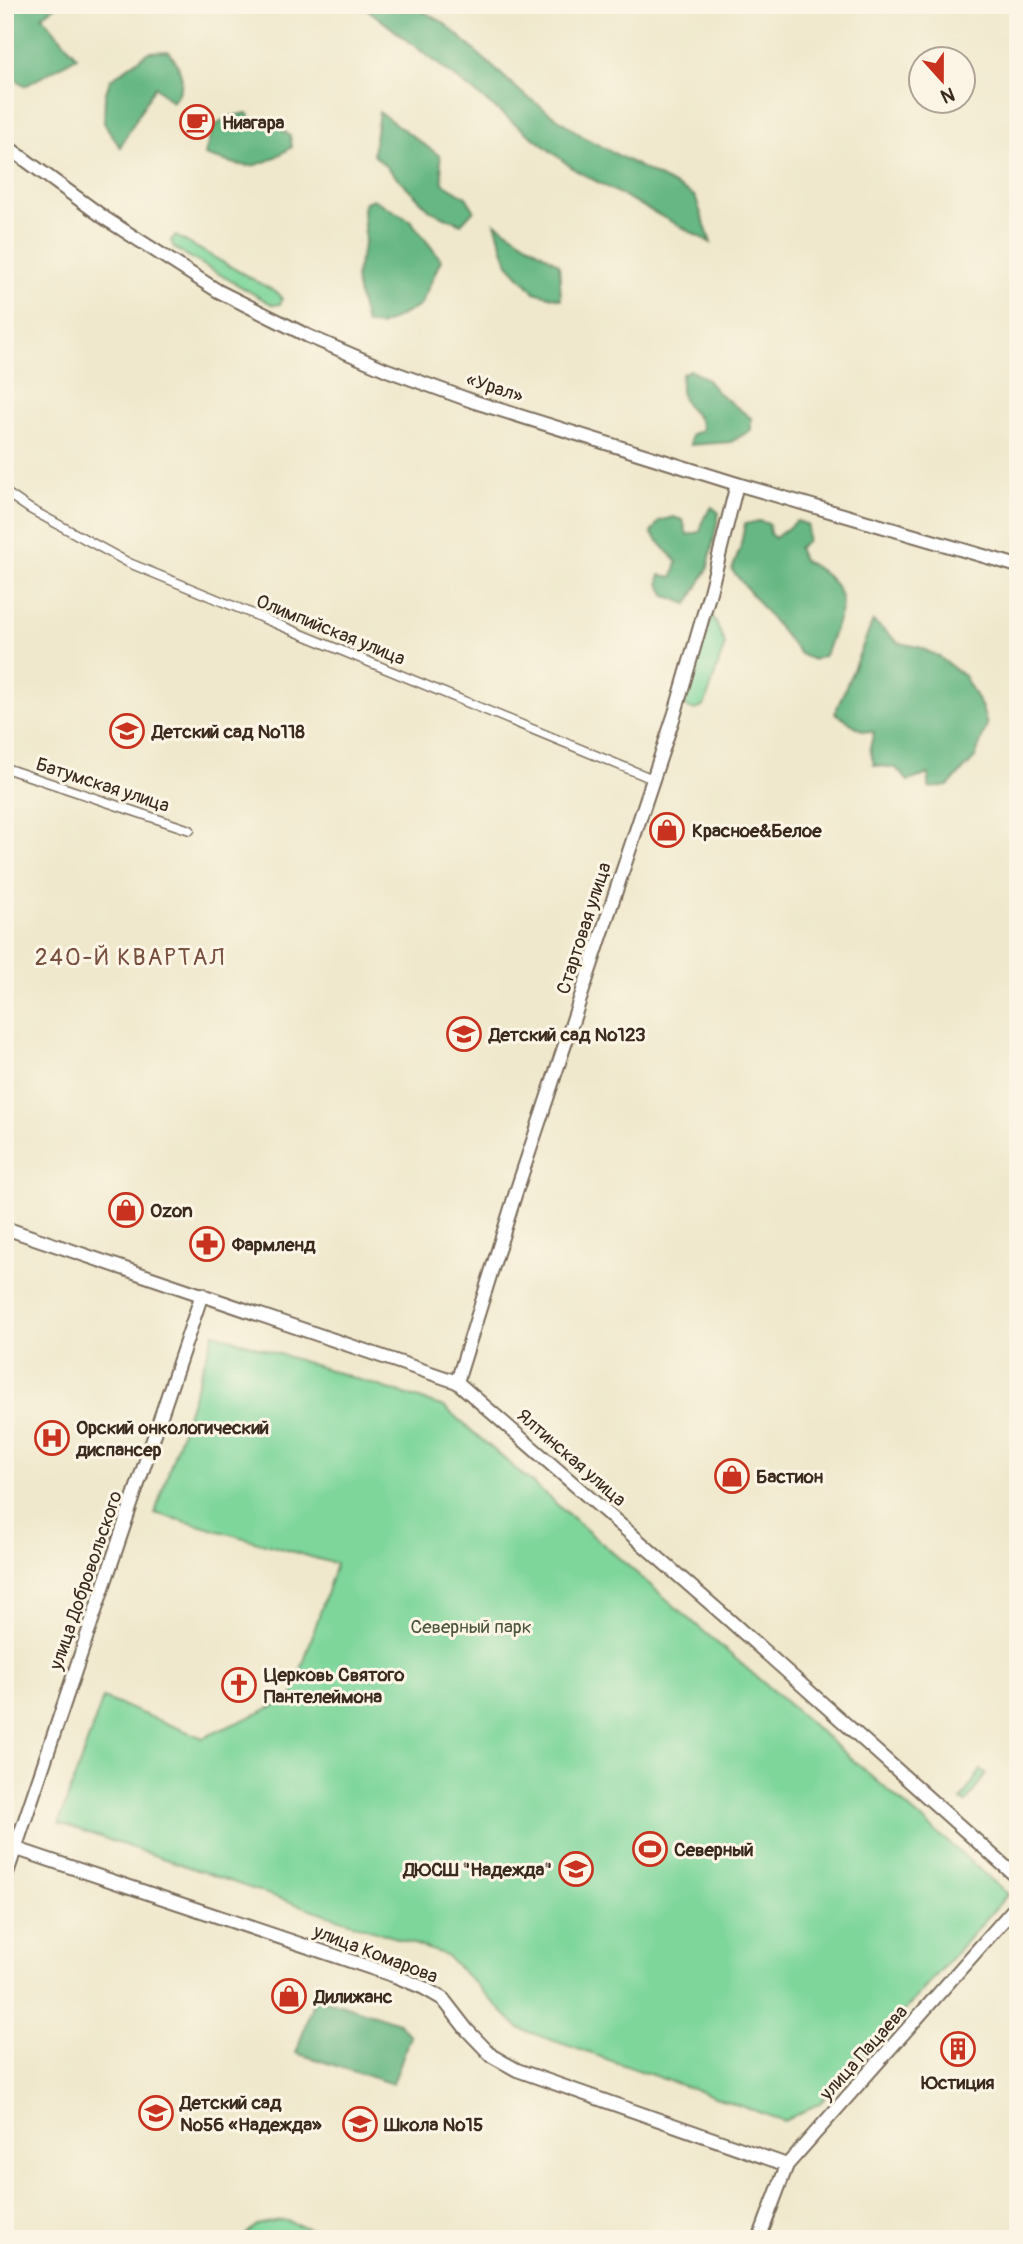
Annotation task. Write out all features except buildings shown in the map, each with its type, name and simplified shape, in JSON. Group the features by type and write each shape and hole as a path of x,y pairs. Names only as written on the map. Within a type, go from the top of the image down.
{"main road":[{"name":"«Урал»","path":"5,145 106,219 218,291 308,337 387,370 475,402 737,484 1018,566"},
{"name":"Стартовая улица","path":"457,1382 675,713 737,484"},
{"name":"Ялтинская улица","path":"5,1228 457,1382 1018,1878"},
{"name":"улица Добровольского","path":"5,1879 10,1847 202,1294"},
{"name":"улица Комарова","path":"10,1847 396,1976 443,1999 492,2056 517,2070 787,2165"},
{"name":"улица Пацаева","path":"759,2239 787,2165 1018,1904"}],"street":[{"name":"Олимпийская улица","path":"5,492 30,509 129,563 653,779"},
{"name":"Батумская улица","path":"5,768 190,830"}],"green space":[{"path":"5,5 58,5 42,16 77,57 25,86 5,72"},
{"path":"362,5 411,5 443,22 522,93 585,138 695,196 711,243 575,170"},
{"path":"168,51 181,76 182,83 177,96 172,102 155,86 120,147 104,123 105,96 110,80 149,52"},
{"path":"379,112 440,156 443,183 466,197 474,210 461,224 431,211 373,154"},
{"path":"247,113 256,124 278,127 290,136 292,147 268,161 250,166 205,155 210,136 217,125 228,117"},
{"path":"373,199 411,221 441,260 420,306 380,326 366,324 355,279 365,241 363,209 365,202"},
{"path":"495,223 559,264 561,299 534,292 508,264"},
{"path":"176,236 279,294 282,299 280,304 273,305 174,248 171,240"},
{"path":"690,370 705,378 717,392 751,418 751,430 731,442 690,445 691,435 702,430 701,423 682,396 682,374"},
{"path":"712,507 719,513 708,568 688,604 666,596 659,583 660,575 673,577 677,562 651,533 659,521 673,517 683,520 687,535 700,532 704,518"},
{"path":"759,521 769,524 770,534 775,538 797,521 808,525 807,541 798,548 803,560 833,583 842,603 825,655 813,660 800,654 732,570 745,524"},
{"path":"712,614 725,644 705,704 698,709 689,709 685,704"},
{"path":"873,621 899,643 919,647 938,656 964,676 982,708 987,725 975,758 948,786 929,788 929,774 908,781 896,768 874,765 870,748 874,732 863,731 835,713"},
{"name":"Северный парк","path":"214,1333 444,1407 1008,1894 820,2103 784,2121 520,2029 446,1955 59,1823 103,1698 203,1738 292,1698 336,1564 155,1513"},
{"path":"981,1770 986,1773 966,1803 961,1800"},
{"path":"315,1996 399,2023 410,2036 393,2084 296,2053"},
{"path":"279,2220 339,2239 241,2239 257,2225"}],"place":[{"name":"Ниагара","path":"197,122"},
{"name":"Детский сад №118","path":"127,731"},
{"name":"Красное&Белое","path":"667,830"},
{"name":"Детский сад №123","path":"464,1034"},
{"name":"Ozon","path":"126,1210"},
{"name":"Фармленд","path":"207,1244"},
{"name":"Орский онкологический диспансер","path":"52,1438"},
{"name":"Бастион","path":"732,1476"},
{"name":"Церковь Святого Пантелеймона","path":"239,1685"},
{"name":"Северный","path":"650,1849"},
{"name":"ДЮСШ \"Надежда\"","path":"576,1869"},
{"name":"Дилижанс","path":"289,1996"},
{"name":"Юстиция","path":"958,2049"},
{"name":"Детский сад №56 «Надежда»","path":"156,2113"},
{"name":"Школа №15","path":"360,2124"}],"district":[{"name":"240-Й КВАРТАЛ","path":"130,957"}]}
